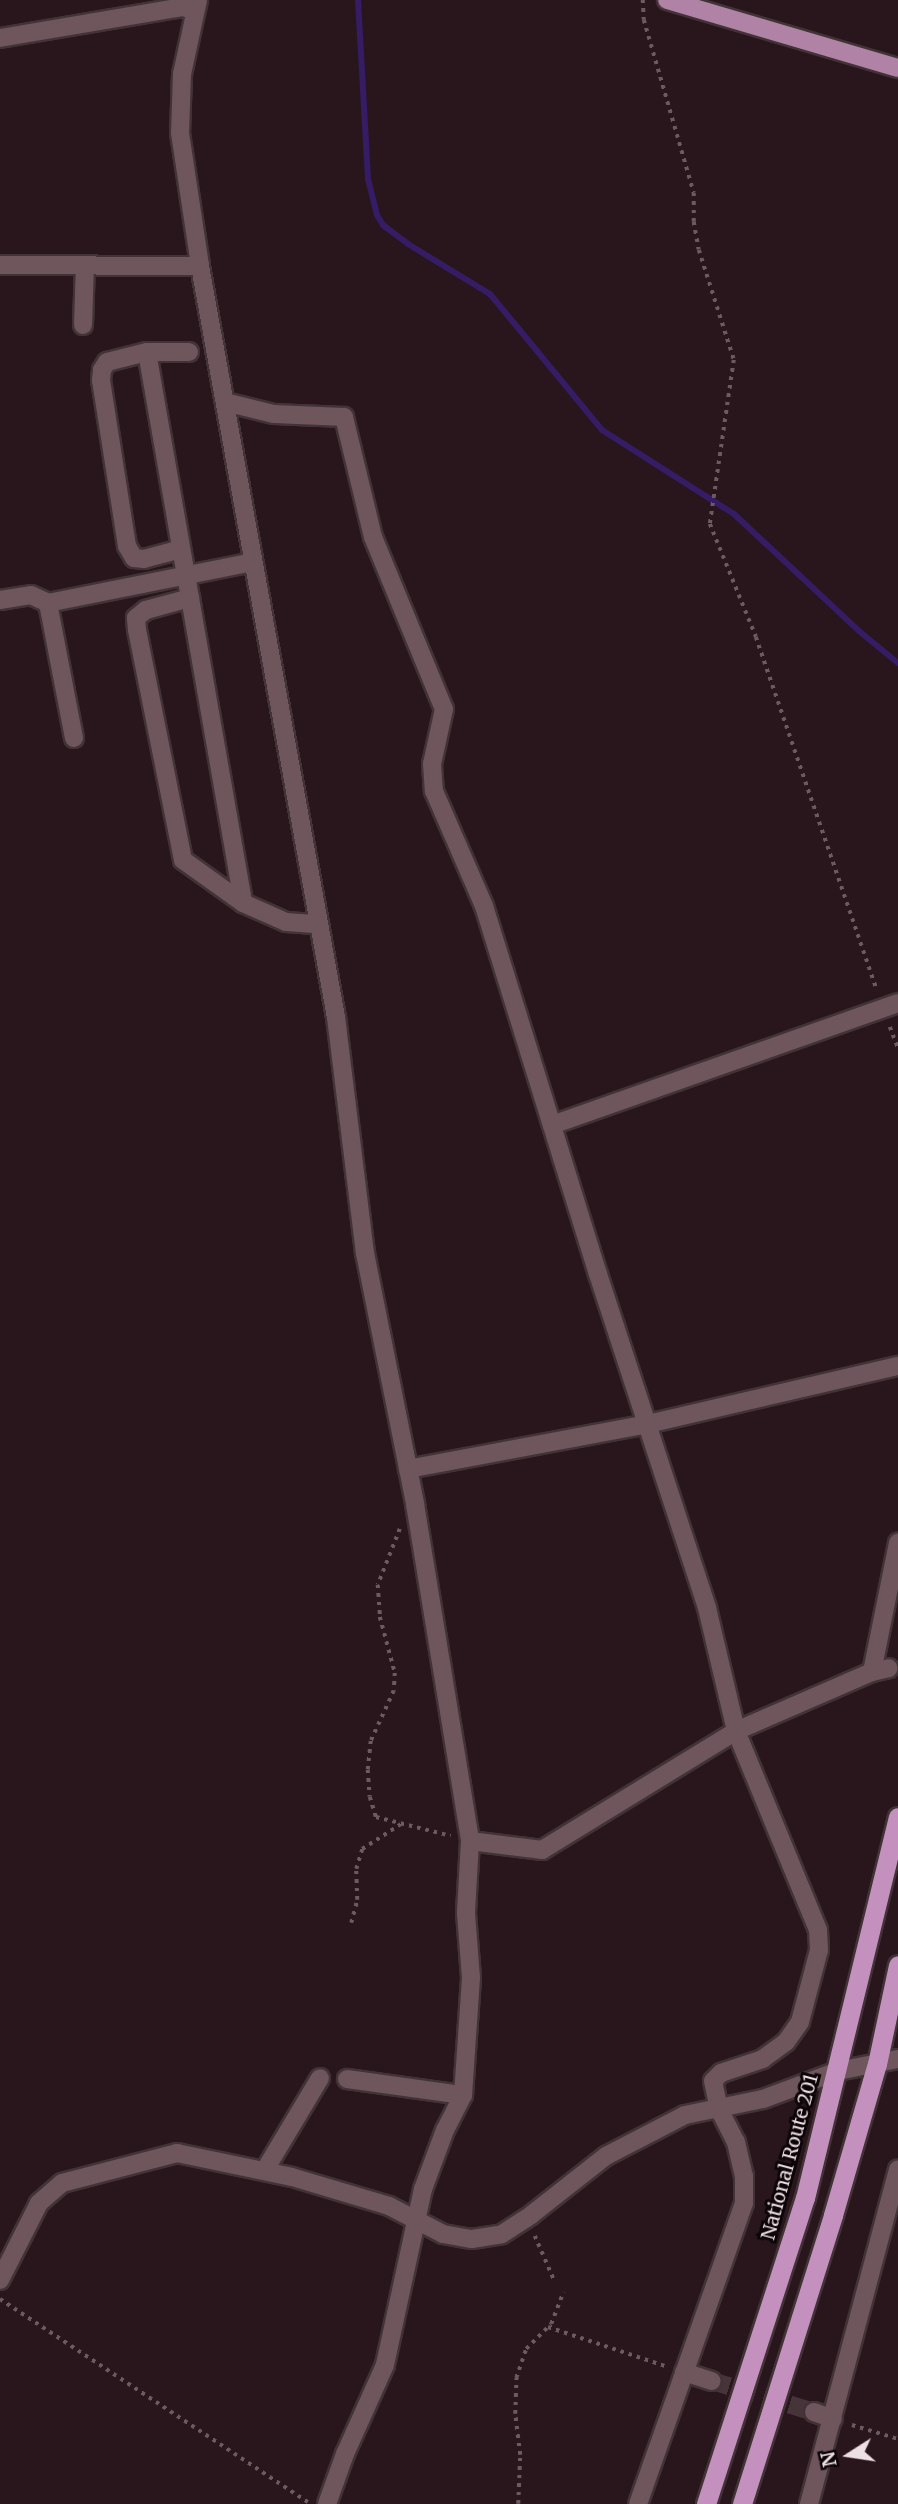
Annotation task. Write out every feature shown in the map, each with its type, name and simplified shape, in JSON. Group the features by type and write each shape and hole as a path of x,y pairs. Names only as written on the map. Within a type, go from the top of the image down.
{"highway":[{"name":"National Route 201","path":"706,2504 805,2198 898,1817"},
{"path":"742,2504 834,2215 877,2064 898,1965"}],"main road":[{"path":"667,0 898,68"}],"street":[{"path":"0,38 196,5 182,74 180,134 200,266 336,1017 365,1253 415,1504 470,1841 466,1913 471,1978 463,2095 445,2130 423,2189 385,2365 345,2454 327,2504"},
{"path":"0,265 200,266"},
{"path":"83,325 85,265"},
{"path":"146,352 243,903"},
{"path":"181,550 144,559 134,558 127,546 102,370 107,362 146,352 189,352"},
{"path":"225,402 274,414 344,417 373,537 444,709 432,764 434,791 484,906 707,1608 736,1731 818,1930 819,1950 800,2022 786,2042 763,2059 721,2073 713,2081 719,2109 736,2142 744,2176 744,2203 638,2504"},
{"path":"0,600 32,595 48,603 253,562"},
{"path":"190,598 146,610 136,618 183,860 243,903 286,922 318,924"},
{"path":"48,603 74,738"},
{"path":"552,1125 891,1006"},
{"path":"408,1469 648,1424 898,1366"},
{"path":"470,1841 542,1850 736,1731 880,1670 898,1543"},
{"path":"0,2280 38,2203 62,2183 177,2153 265,2170 389,2206 443,2234 472,2239 502,2234 527,2218 606,2156 685,2115 763,2099 838,2071 898,2059"},
{"path":"265,2170 320,2078"},
{"path":"347,2079 463,2095"},
{"path":"809,2504 898,2170"},
{"path":"684,2372 712,2381"},
{"path":"814,2412 833,2419"}],"path":[{"path":"643,0 644,20 694,193 694,222 699,250 734,360 710,524 756,637 891,1006 898,1048"},
{"path":"415,1504 388,1555 378,1585 380,1617 395,1672 394,1691 371,1741 368,1770 376,1816 470,1841"},
{"path":"351,1923 357,1900 356,1869 362,1850 403,1823"},
{"path":"527,2218 555,2282"},
{"path":"517,2504 520,2455 514,2414 516,2378 526,2349 548,2327 563,2292"},
{"path":"0,2299 310,2504"},
{"path":"548,2327 684,2372"},
{"path":"833,2419 898,2439"}],"waterway":[{"path":"358,0 368,179 377,215 383,225 408,244 490,294 602,430 734,514 859,631 898,663"}],"tunnel":[{"path":"712,2381 814,2412"}]}
